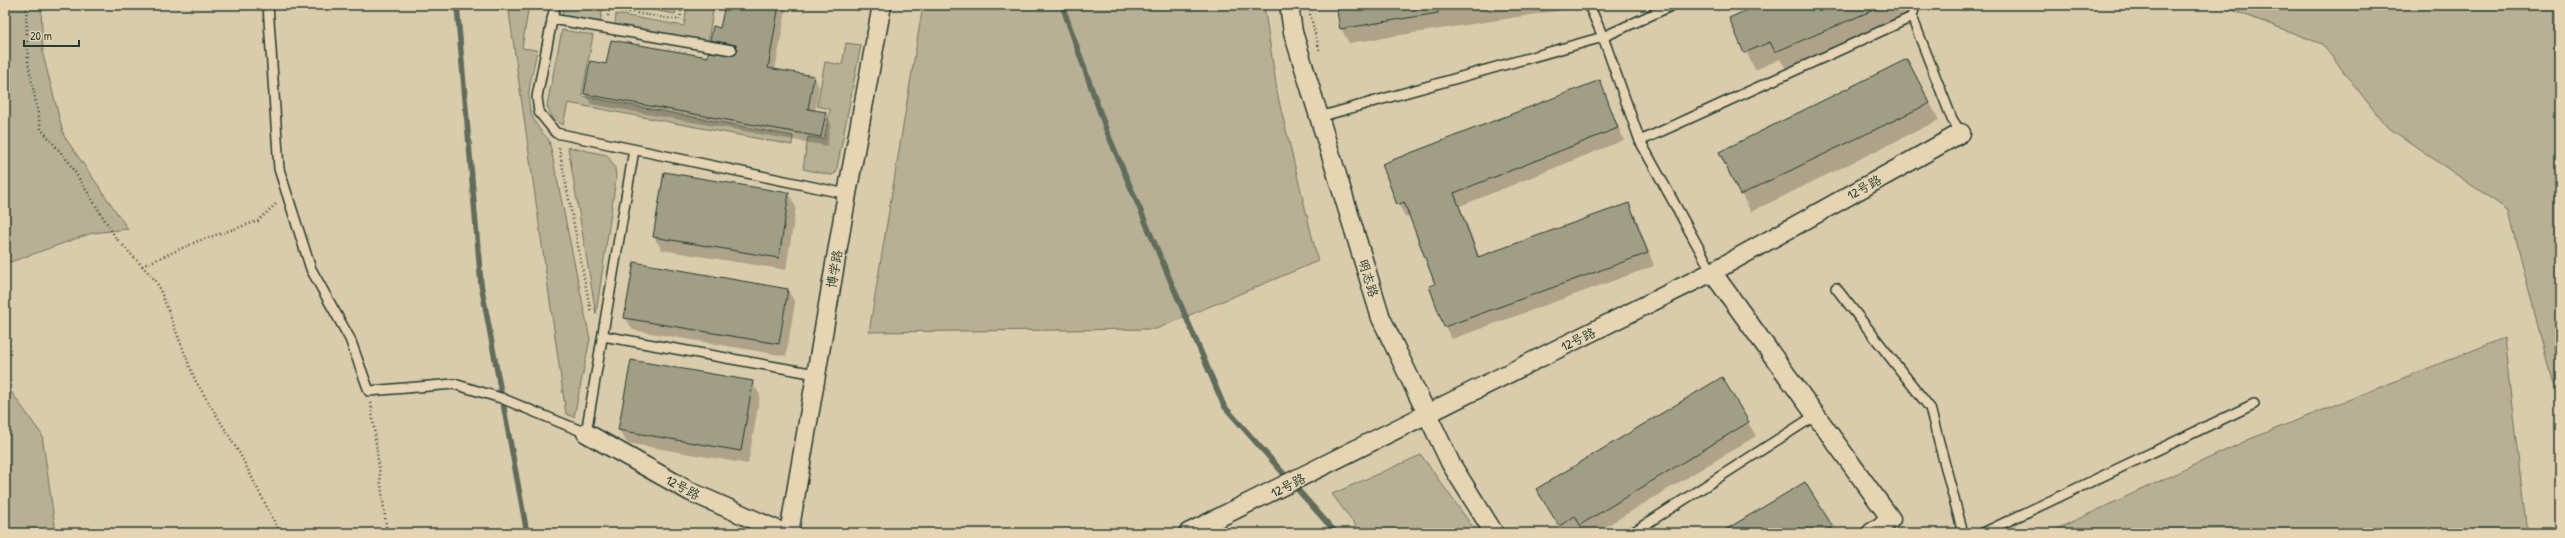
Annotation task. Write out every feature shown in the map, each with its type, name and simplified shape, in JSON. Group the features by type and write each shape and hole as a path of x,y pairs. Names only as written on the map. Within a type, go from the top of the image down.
{"street":[{"name":"博学路","path":"789,533 847,194 882,5"},
{"name":"明志路","path":"1289,5 1293,32 1381,318 1426,415 1452,464 1494,533"},
{"name":"12号路","path":"1188,533 1712,272 1960,133"},
{"path":"1712,272 1891,519 1871,533"},
{"name":"12号路","path":"586,433 691,492 784,533"}],"lane":[{"path":"268,5 278,169 311,268 350,338 369,391 454,384 501,398 586,433 634,150"},
{"path":"554,5 537,97 539,112 556,134 847,194"},
{"path":"1589,5 1603,37 1640,141 1712,272"},
{"path":"1319,117 1603,37 1673,5"},
{"path":"1915,5 1912,17 1952,119 1960,133"},
{"path":"1640,141 1912,17"},
{"path":"552,19 732,50"},
{"path":"1836,288 1930,408 1963,533"},
{"path":"603,336 816,374"},
{"path":"1983,533 2254,404"},
{"path":"1632,533 1816,415"}],"path":[{"path":"26,5 28,62 41,129 68,161 116,238 157,282 195,380 240,454 280,533"},
{"path":"609,8 680,20 682,5"},
{"path":"556,134 592,317"},
{"path":"142,266 198,241 258,221 287,194"},
{"path":"369,391 387,533"}],"shaded area":[{"path":"5,5 41,5 43,55 64,136 128,229 92,233 5,264"},
{"path":"508,5 529,5 522,48 537,50 530,87 530,108 539,129 549,140 590,339 574,417 566,414"},
{"path":"564,5 603,5 600,23 562,16"},
{"path":"624,5 677,5 675,14"},
{"path":"687,5 714,5 708,41 615,25 616,14 684,26"},
{"path":"923,5 1264,5 1278,97 1318,261 1156,329 869,332"},
{"path":"2219,5 2560,5 2560,401 2548,366 2509,211 2386,126 2322,44"},
{"path":"562,30 593,35 582,96 793,136 792,145 568,103 563,125 553,117 547,105"},
{"path":"846,43 861,45 836,173 831,175 803,169 808,137 824,139 830,109 817,106 825,62 842,65"},
{"path":"568,147 607,155 615,168 616,179 596,314"},
{"path":"2504,338 2527,533 2048,533 2250,439"},
{"path":"5,383 42,435 56,533 5,533"},
{"path":"1421,455 1477,533 1361,533 1332,494"}],"building":[{"path":"725,5 779,5 768,68 814,76 808,109 826,112 821,137 584,94 590,61 606,64 611,40 708,57 708,52 734,55 738,51 736,45 710,40 713,26 720,28"},
{"path":"1336,5 1438,5 1438,13 1340,29"},
{"path":"1758,5 1885,5 1775,52 1770,42 1744,53 1729,18"},
{"path":"1907,59 1930,103 1740,195 1719,152"},
{"path":"1600,80 1618,128 1454,193 1478,257 1629,203 1648,253 1444,327 1429,286 1435,284 1404,202 1397,205 1382,164"},
{"path":"664,172 789,193 779,258 653,237"},
{"path":"634,262 788,289 779,344 624,318"},
{"path":"631,360 753,381 741,451 618,430"},
{"path":"1722,377 1749,422 1580,525 1575,516 1559,526 1536,489"},
{"path":"1805,482 1833,527 1823,533 1720,533"}],"waterway":[{"path":"457,5 481,284 527,533"},
{"path":"1062,5 1107,132 1224,406 1336,533"}]}
